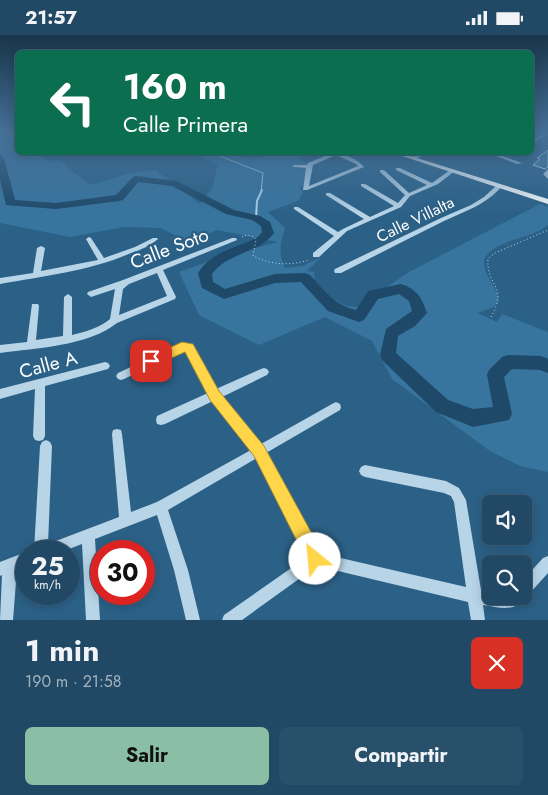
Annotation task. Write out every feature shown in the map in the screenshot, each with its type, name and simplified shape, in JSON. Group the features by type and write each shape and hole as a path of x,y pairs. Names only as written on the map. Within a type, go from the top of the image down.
{"main road":[{"path":"420,160 548,203"}],"street":[{"path":"317,160 309,167 305,189 361,166 350,160"},
{"path":"515,160 519,163"},
{"path":"295,166 309,167"},
{"path":"398,169 432,185"},
{"path":"382,171 408,195"},
{"path":"316,255 338,235 399,206 408,195 432,185 452,171"},
{"path":"364,185 399,206"},
{"name":"Calle Villalta","path":"338,271 452,215 480,204 499,187"},
{"path":"328,194 369,219"},
{"path":"296,208 338,235"},
{"path":"89,239 102,261"},
{"path":"0,281 102,261 155,239"},
{"name":"Calle Soto","path":"114,321 119,288 126,282 234,240"},
{"path":"37,274 41,249"},
{"path":"0,349 91,334 106,328 114,321 172,297 159,269"},
{"path":"91,294 126,282"},
{"path":"67,338 68,297"},
{"path":"31,344 35,306"},
{"path":"121,376 182,347 188,347 214,395 259,451 315,559"},
{"name":"Calle A","path":"0,394 105,367"},
{"path":"161,420 264,372"},
{"path":"40,384 42,441 41,540"},
{"path":"75,540 161,507 336,407"},
{"path":"117,434 126,521"},
{"path":"365,471 446,487 454,492 460,500 478,620"},
{"path":"161,507 181,570 193,620"},
{"path":"88,535 93,620"},
{"path":"229,620 315,559 482,597"},
{"path":"532,580 548,563"},
{"path":"5,567 6,620"}],"path":[{"path":"491,317 500,304 500,294 488,268 488,259 495,253 548,230"},
{"path":"234,240 247,235 254,237 256,240 253,256 277,265 301,263 311,260 316,255"}],"shaded area":[{"path":"0,160 61,160 69,169 88,183 94,184 130,173 156,170 200,204 212,188 218,165 207,160 302,160 308,164 307,166 294,165 293,168 307,169 303,186 299,188 303,192 298,201 268,212 285,228 280,248 281,258 285,268 303,266 321,257 307,271 314,272 316,289 346,306 357,307 409,272 540,204 548,207 548,225 536,232 496,247 485,257 485,269 499,300 494,307 477,313 497,322 502,314 548,332 548,472 520,466 490,451 392,379 372,341 325,317 259,345 199,315 179,272 221,257 278,242 217,230 188,242 161,228 124,227 70,237 0,223"}],"building":[{"path":"538,160 548,160 548,167 545,169 533,165"}],"waterway":[{"path":"1,160 10,203 56,206 119,198 136,179 174,183 230,212 256,218 266,224 268,233 255,243 221,257 205,273 207,285 224,294 254,284 285,277 305,278 323,299 333,307 359,316 373,295 401,289 415,298 420,313 410,322 391,333 388,355 442,406 473,418 503,414 495,375 508,362 541,363 548,366"},
{"path":"231,160 263,173 261,192"},
{"path":"256,218 257,201 262,190"}],"route":[{"path":"151,361 182,347 188,347 214,395 259,451 315,559"}]}
